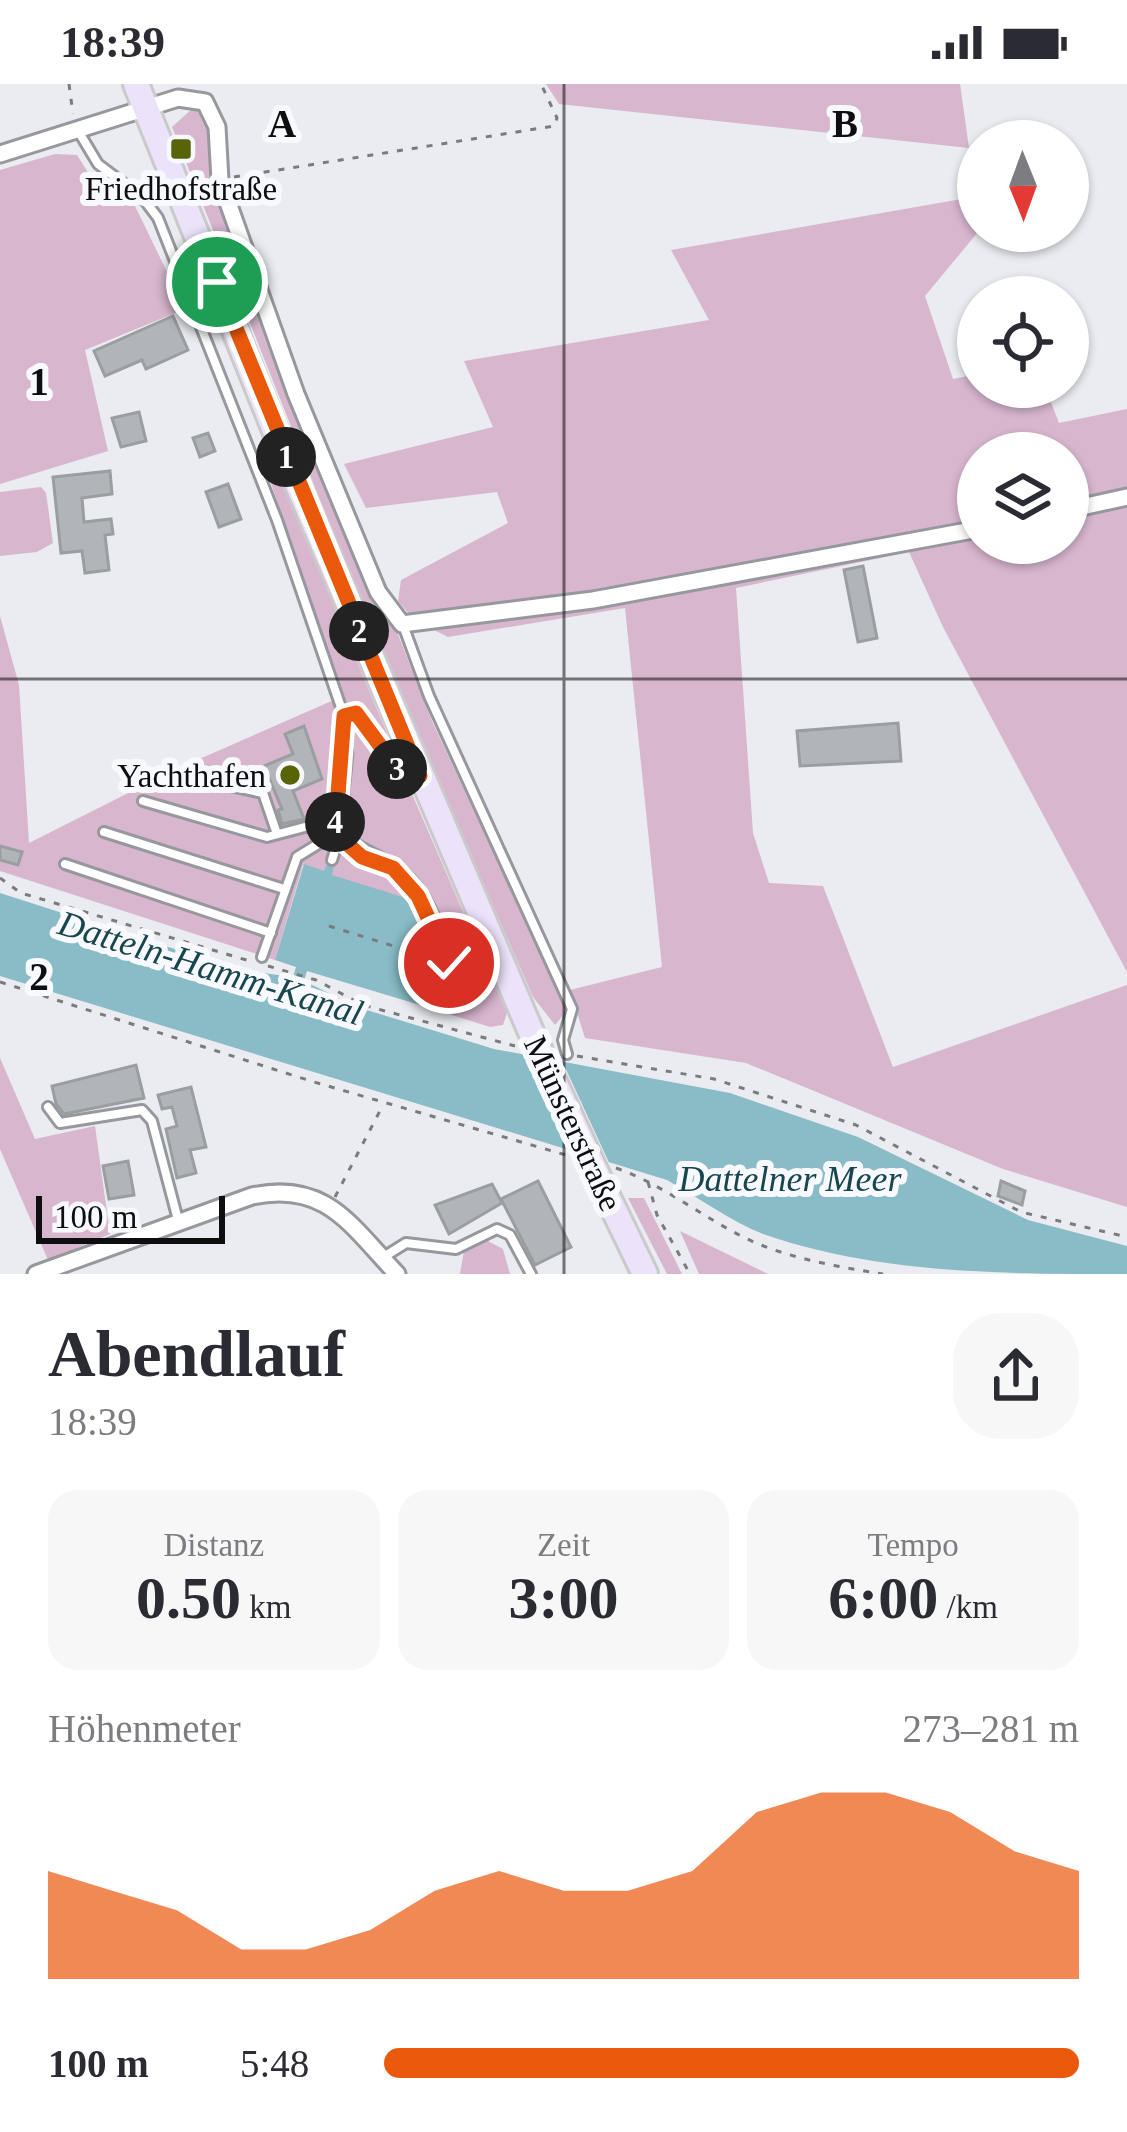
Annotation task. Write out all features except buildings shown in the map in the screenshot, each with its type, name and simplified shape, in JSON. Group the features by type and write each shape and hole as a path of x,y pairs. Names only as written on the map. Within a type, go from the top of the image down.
{"main road":[{"name":"Münsterstraße","path":"140,96 420,776 520,1039 614,1177 645,1274"}],"street":[{"path":"0,154 76,128 140,96 205,102 217,127 220,180 340,510 378,592 402,624 593,601 957,534"},
{"path":"1089,505 1127,497"},
{"path":"344,753 337,830 362,857 393,868 418,896 449,963 454,1004"},
{"path":"36,1274 269,1192 302,1192 330,1207 397,1274"}],"lane":[{"path":"76,128 106,173 142,198 158,218 277,520 344,716 344,753"},
{"path":"402,624 429,696 572,1009 563,1040 567,1054"},
{"path":"208,781 263,793 277,835"},
{"path":"143,802 245,834 337,830"},
{"path":"332,860 337,830"},
{"path":"262,957 297,857 337,830"},
{"path":"104,832 284,889"},
{"path":"65,864 271,933"},
{"path":"48,1107 59,1123 132,1110 148,1115 178,1221"},
{"path":"382,1258 406,1243 456,1249 497,1229 510,1234 531,1274"}],"path":[{"path":"69,84 76,128"},
{"path":"220,180 554,126 557,118 541,84"},
{"path":"344,716 356,713 407,782 420,776"},
{"path":"0,878 21,893 294,973 363,1005 506,1044"},
{"path":"329,926 434,958"},
{"path":"0,982 569,1156"},
{"path":"567,1054 715,1079 836,1118 1021,1212 1127,1237"},
{"path":"330,1207 384,1103"},
{"path":"614,1177 647,1180 754,1242 820,1263 883,1274"},
{"path":"647,1180 657,1215 689,1274"}],"shaded area":[{"path":"546,84 960,84 965,120 957,120 957,147 559,104"},
{"path":"192,109 203,110 210,121 209,170 334,512 370,595 397,632 432,721 562,998 565,1013 555,1025 533,997 358,595 172,127"},
{"path":"55,154 77,155 94,182 135,206 185,309 85,350 108,451 0,484 0,170"},
{"path":"957,200 957,252 961,252 925,296 953,379 957,378 957,408 1053,408 1059,423 1127,409 1127,972 943,627 909,552 736,588 753,833 769,883 823,886 893,1067 1127,985 1127,1207 1003,1169 746,1063 585,1038 570,990 662,967 625,608 448,637 414,620 398,601 401,580 508,523 497,492 366,508 344,464 493,427 464,361 709,320 671,250"},
{"path":"266,445 402,769 357,710 351,712 412,794 507,1013 503,1025 490,1027 420,1005 435,957 331,874 335,861 325,872 303,865 275,960 0,871 0,616 19,685 29,843 172,771 343,696 259,448"},
{"path":"41,487 46,493 53,543 37,552 0,556 0,492"},
{"path":"0,1058 35,1139 95,1126 110,1234 48,1260 0,1149"},
{"path":"628,1198 644,1198 682,1274 667,1274"},
{"path":"680,1231 768,1274 699,1274"},
{"path":"486,1240 503,1249 510,1274 460,1274 464,1251"}],"water":[{"name":"Dattelner Meer","path":"329,859 335,860 332,875 409,899 435,957 420,1005 307,971 304,981 357,1007 494,1049 730,1093 858,1137 1028,1220 1127,1246 1127,1274 942,1269 806,1247 751,1229 667,1180 0,976 0,893 240,970 293,977 296,967 275,960 304,864 324,871"}],"pier":[{"path":"521,1047 558,1052 612,1169 571,1156"}],"place":[{"name":"Friedhofstraße","path":"181,149"},
{"name":"Yachthafen","path":"290,775"}],"route":[{"path":"217,282 420,776 407,782 364,721 356,713 344,716 335,833 362,857 393,868 418,896 449,963"}],"water label":[{"name":"Datteln-Hamm-Kanal","path":"211,967"}]}
